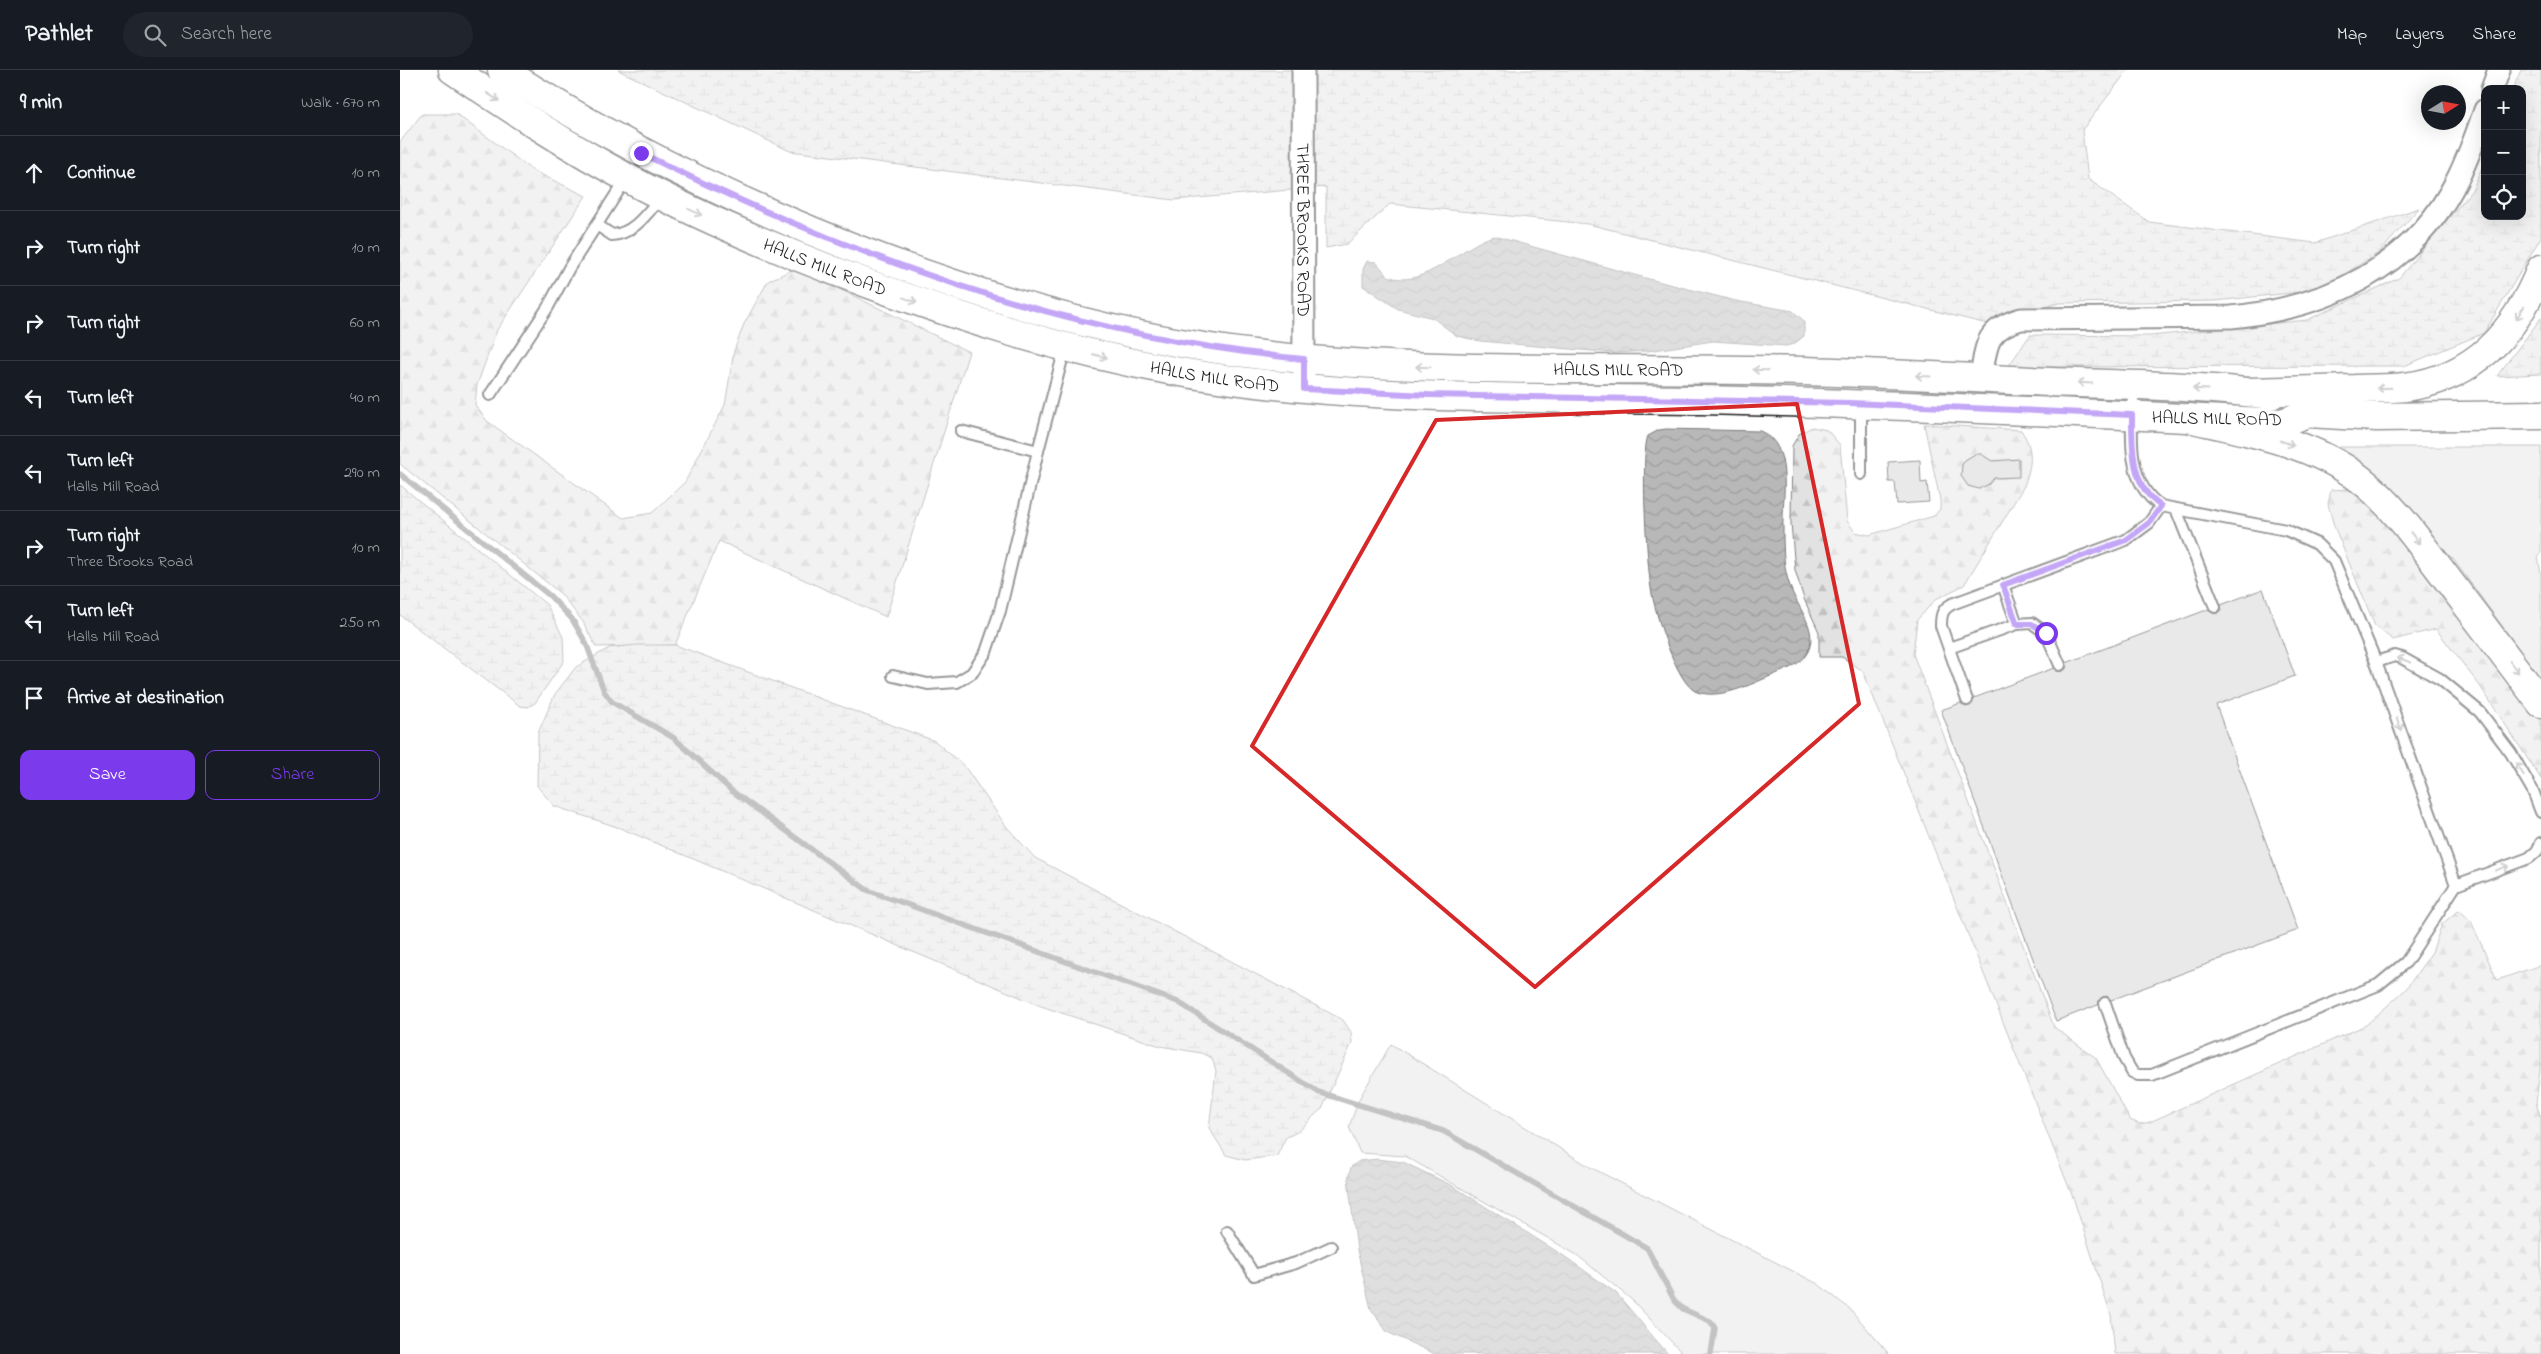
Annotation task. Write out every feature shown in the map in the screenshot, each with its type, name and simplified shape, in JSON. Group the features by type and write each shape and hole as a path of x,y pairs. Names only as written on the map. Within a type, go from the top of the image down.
{"main road":[{"name":"HALLS MILL ROAD","path":"453,70 525,118 627,178 737,231 891,293 984,325 1065,347 1171,370 1304,389 1428,395 1861,403 2282,423 2308,413 2386,417 2541,415"},
{"name":"HALLS MILL ROAD","path":"502,70 607,134 748,205 827,238 940,280 1029,308 1126,332 1258,355 1422,367 1751,370 2248,392 2283,397 2308,413"},
{"path":"2248,392 2404,387 2447,376 2482,356 2509,330 2531,296 2541,270"},
{"path":"1428,395 1438,384 1526,381 1542,369"},
{"path":"2189,418 2255,433 2286,443 2331,462 2359,478 2386,502 2415,537 2541,703"}],"street":[{"name":"THREE BROOKS ROAD","path":"1303,70 1304,389"},
{"path":"2493,85 2499,70"},
{"path":"1981,379 1990,337 2006,323 2021,320 2231,318 2264,314 2307,304 2360,282 2408,245 2445,201 2458,178 2481,120"}],"lane":[{"path":"490,395 548,307 569,268 627,178"},
{"path":"598,225 612,235 623,233 640,221 662,196"},
{"path":"893,676 928,684 957,682 972,673 986,652 1000,611 1065,347"},
{"path":"2134,386 2132,415 2133,449 2138,475 2147,494 2161,506 2286,530 2317,544 2334,561 2341,573 2376,662 2456,885"},
{"path":"1861,403 1861,474"},
{"path":"961,432 1038,451"},
{"path":"1968,700 1941,626 1941,618 1945,608 2126,540 2149,523 2161,506"},
{"path":"2176,509 2215,607"},
{"path":"2003,585 2017,624"},
{"path":"1949,648 2017,624 2032,624 2046,633 2060,665"},
{"path":"2376,662 2395,656 2409,661 2440,679 2480,712 2498,733 2520,769 2533,791 2541,812"},
{"path":"2104,1003 2128,1065 2138,1076 2152,1075 2383,982 2397,971 2416,948 2456,885 2528,858 2537,851 2541,843"},
{"path":"1227,1231 1254,1275 1296,1263 1331,1247"}],"highlighted area":[{"path":"1797,404 1859,704 1535,987 1252,746 1436,420"}],"green space":[{"path":"618,70 2128,70 2082,130 2088,179 2149,222 2315,243 2419,208 2380,252 2319,290 2215,301 2059,303 1987,324 1588,224 1390,204 1347,244 1326,248 1326,187 1174,200 790,151"},
{"path":"2521,70 2541,70 2541,237 2484,333 2404,366 2008,367 2030,335 2150,336 2307,320 2399,278 2473,189 2481,170 2481,220 2526,220 2526,85 2515,85"},
{"path":"422,114 456,114 532,170 586,196 497,330 477,385 475,405 487,421 623,518 652,513 685,482 725,405 734,351 744,324 768,281 796,268 969,352 886,617 719,541 675,645 596,647 583,622 561,594 400,464 400,142"},
{"path":"2541,318 2541,374 2497,376"},
{"path":"1924,424 2021,430 2030,451 2029,471 2024,486 1964,585 1936,599 1917,620 1913,654 2054,1027 2096,1058 2130,1120 2140,1124 2150,1122 2366,1025 2406,989 2432,952 2442,924 2459,910 2471,921 2497,980 2541,965 2541,1061 2536,1103 2541,1118 2541,1354 2115,1354 2111,1315 2074,1200 1863,671 1842,657 1819,657 1819,632 1804,599 1795,570 1791,523 1792,446 1799,434 1812,427 1827,430 1840,445 1847,521 1855,532 1869,535 1934,516 1940,509 1940,500"},
{"path":"2339,447 2541,447 2541,552 2538,556 2541,575 2541,679 2453,559"},
{"path":"400,485 547,605 563,637 564,661 535,703 528,707 520,706 400,615"},
{"path":"2348,489 2370,501 2541,720 2541,779 2480,686 2436,629 2393,640 2375,626 2334,526 2328,504 2331,490"},
{"path":"637,645 675,645 935,741 965,767 1006,826 1035,858 1343,1020 1351,1032 1352,1043 1322,1109 1298,1132 1286,1137 1277,1156 1245,1160 1226,1155 1209,1128 1216,1071 1212,1058 1201,1053 1160,1046 1041,1006 620,828 554,806 537,786 538,733 555,694 576,667 609,648"},
{"path":"1391,1044 1590,1167 1818,1284 1850,1309 1889,1354 1683,1354 1633,1301 1577,1255 1405,1156 1360,1153 1349,1127 1359,1099"}],"water":[{"path":"1494,236 1736,301 1793,311 1804,321 1804,336 1794,344 1786,346 1713,341 1648,351 1614,353 1480,341 1457,336 1433,318 1398,309 1363,286 1363,269 1367,261 1376,262 1388,276 1401,279 1415,277 1442,265 1468,248"},
{"path":"1659,430 1760,431 1771,438 1778,448 1782,459 1784,472 1783,549 1785,564 1792,592 1806,618 1811,639 1810,647 1798,663 1786,670 1726,693 1706,694 1697,692 1689,687 1668,648 1652,594 1645,514 1646,448 1648,436"},
{"path":"1377,1159 1403,1162 1451,1185 1564,1256 1616,1293 1668,1354 1435,1354 1387,1332 1371,1309 1357,1250 1348,1179 1351,1167 1359,1161"}],"building":[{"path":"1975,454 1981,454 1992,461 2019,459 2019,477 1994,478 1989,484 1979,489 1968,486 1961,476 1962,465 1965,460"},
{"path":"1920,460 1921,483 1927,482 1929,502 1897,504 1895,482 1889,482 1888,462"},
{"path":"2263,589 2295,676 2216,705 2298,930 2111,1000 2107,996 2102,997 2098,1005 2056,1021 1941,710 1961,703 1965,707 1970,706 1974,698 2054,668 2056,671 2062,671 2066,669 2066,663 2209,609 2217,614 2221,611 2221,605"}],"waterway":[{"path":"400,474 550,596 572,619 586,643 604,691 612,702 674,738 732,791 867,890 1178,1002 1318,1092 1443,1131 1647,1248 1674,1300 1683,1309 1710,1321 1715,1328 1711,1354"}],"route":[{"path":"641,153 748,205 827,238 956,286 1076,321 1126,332 1258,355 1304,359 1304,389 1428,395 1850,403 2132,415 2134,462 2138,475 2147,494 2161,506 2149,523 2138,533 2126,540 2003,585 2017,624 2032,624 2046,633"}]}
